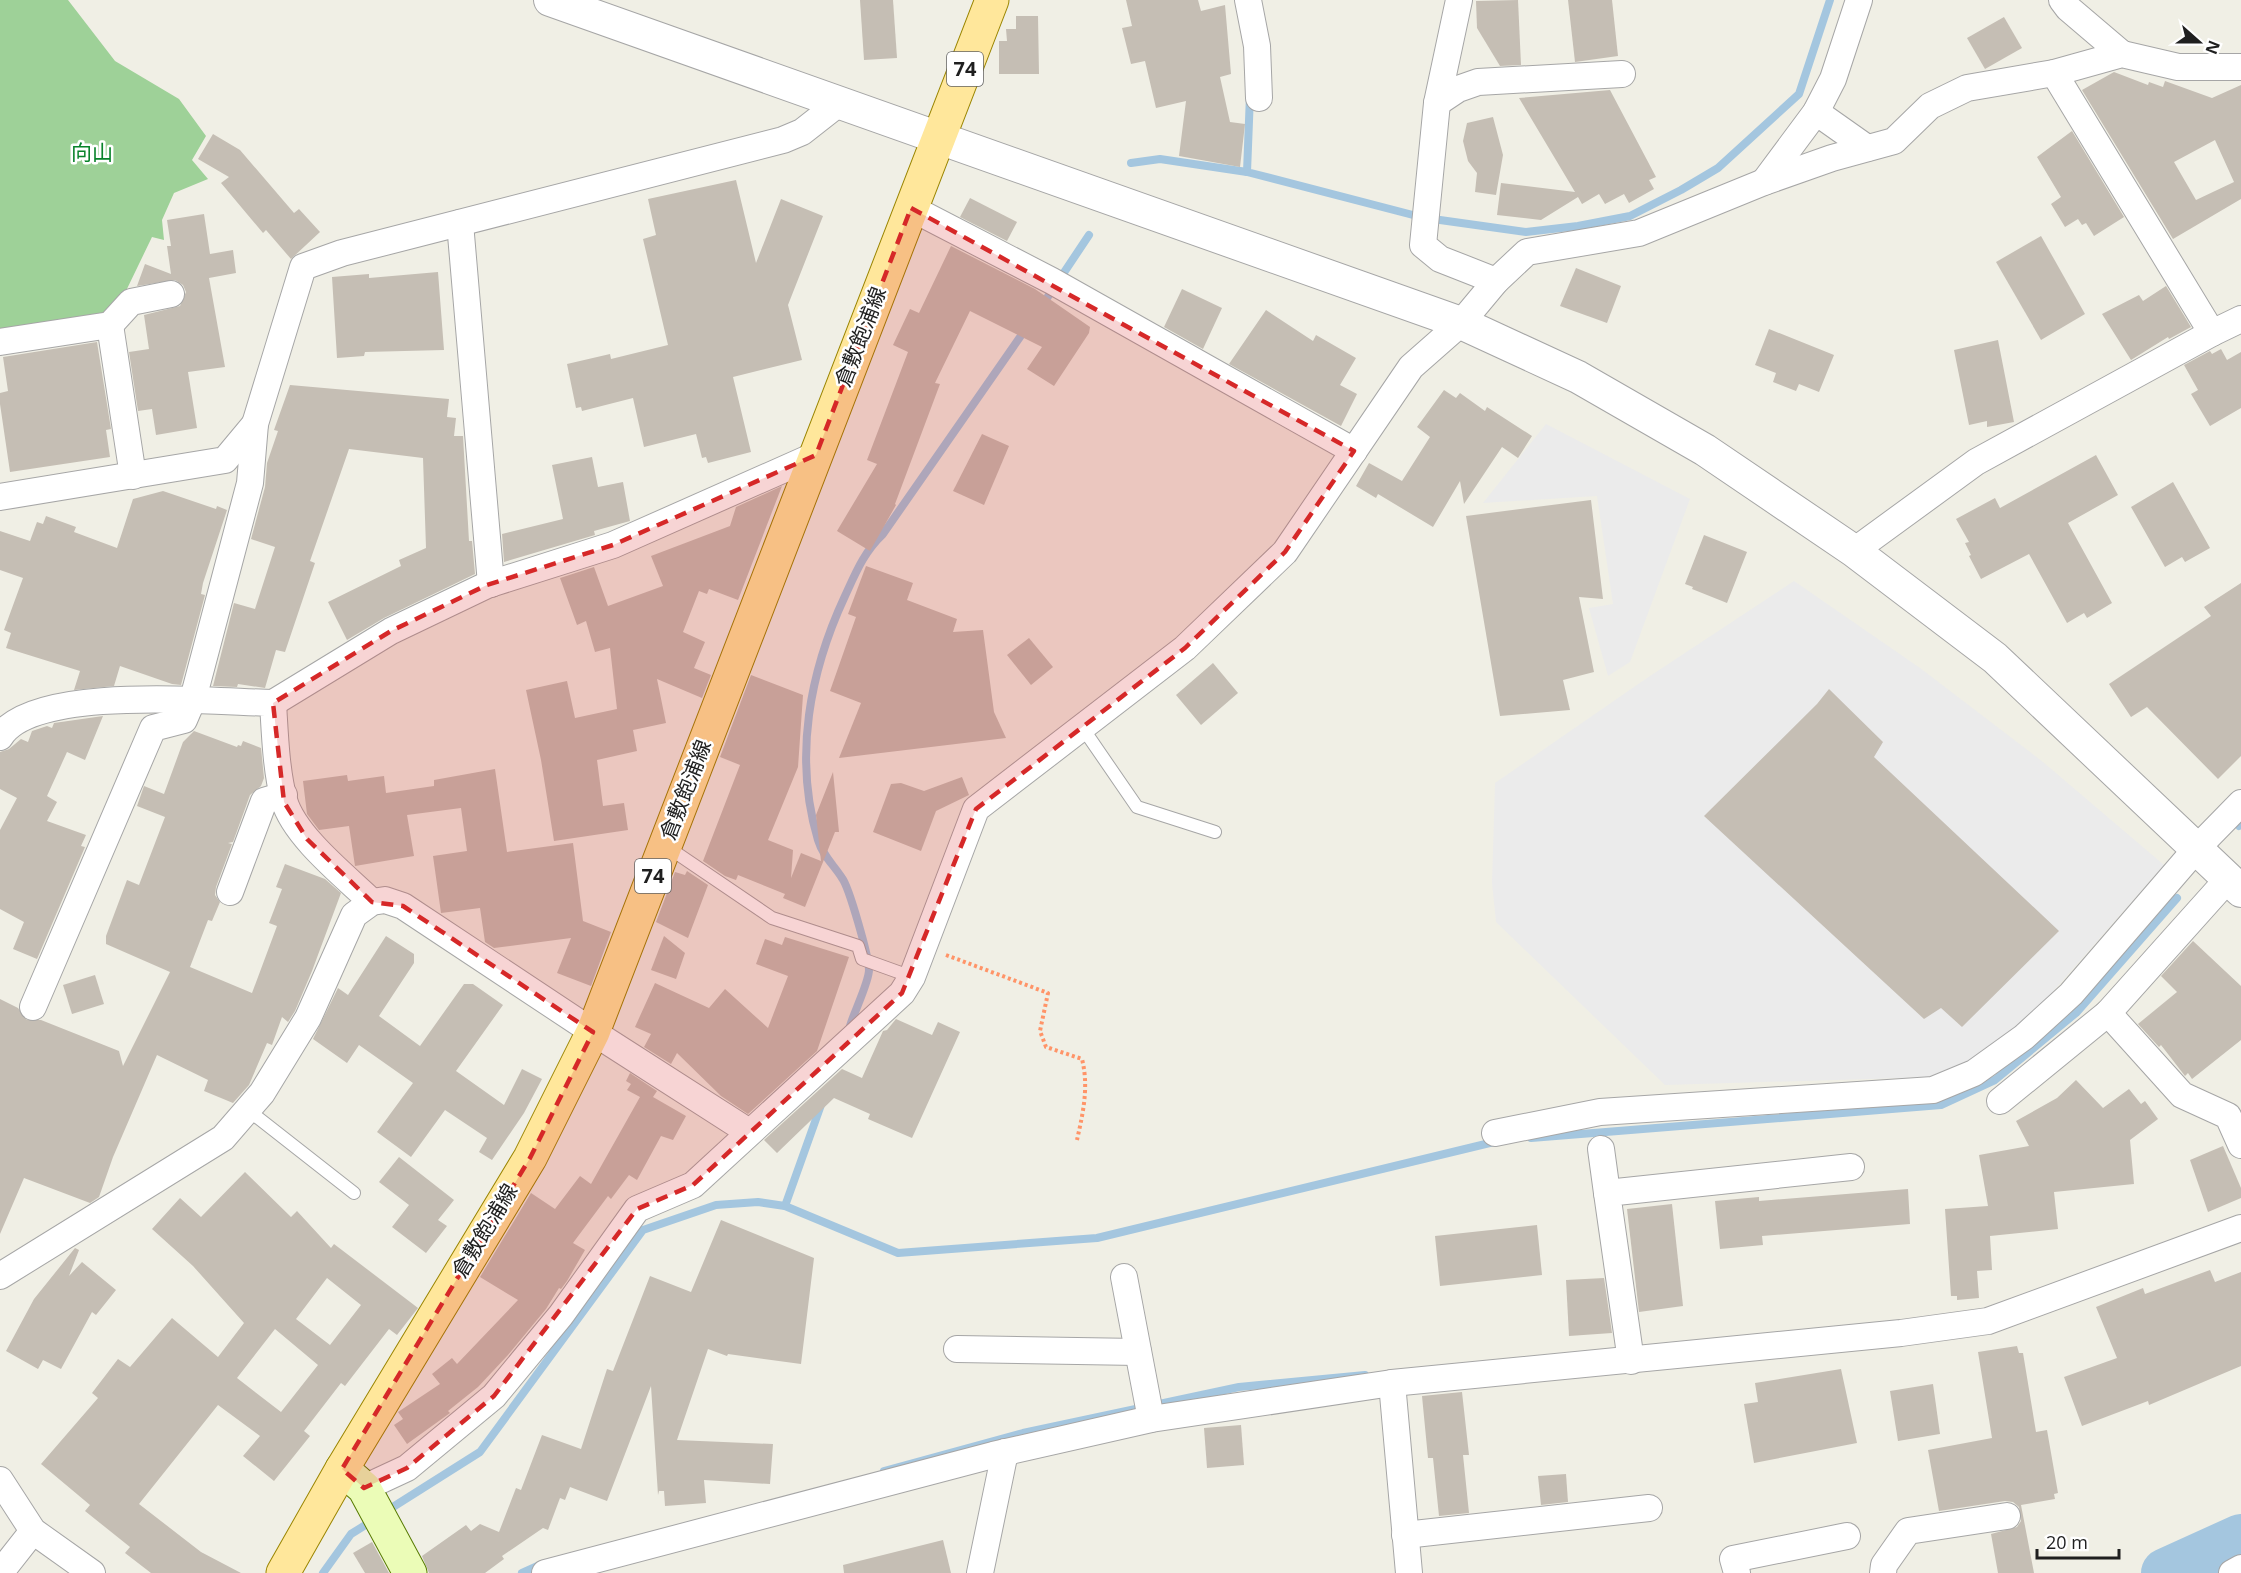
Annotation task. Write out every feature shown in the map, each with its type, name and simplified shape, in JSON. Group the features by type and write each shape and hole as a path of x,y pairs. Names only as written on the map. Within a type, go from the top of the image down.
{"main road":[{"name":"倉敷飽浦線","path":"283,1573 359,1486 593,1032 992,0"},
{"path":"359,1486 410,1573"}],"street":[{"path":"550,0 1461,323 1578,377 1705,450 1854,551 1995,658 2235,885 2108,1013 2000,1101"},
{"path":"1248,0 1257,46 1259,98"},
{"path":"1459,0 1437,103 1423,245 1440,259 1496,281"},
{"path":"1764,182 1816,112 1833,79 1859,0"},
{"path":"2062,0 2068,8 2122,54 2178,67 2241,67"},
{"path":"359,1486 407,1468 494,1396 561,1315 637,1209 693,1185 902,993 912,977 976,809 1185,648 1285,552 1411,367 1461,323 1496,281 1527,252 1639,233 1764,182 1894,141 1930,106 1967,88 2054,74 2122,54"},
{"path":"1437,103 1458,88 1478,82 1622,74"},
{"path":"2054,74 2212,333"},
{"path":"33,1007 153,728 184,720 193,699 250,483 255,424 303,267 342,253 783,140 802,132 839,103"},
{"path":"1816,112 1867,148"},
{"path":"911,208 1056,284 1354,451"},
{"path":"460,223 491,584"},
{"path":"0,342 110,325 131,302 171,294"},
{"path":"1854,551 1977,462 2241,319"},
{"path":"110,325 133,476"},
{"path":"0,497 225,460 255,424"},
{"path":"0,737 5,729 34,711 83,703 193,699 211,702 273,704 391,630 491,584 613,544 816,455"},
{"path":"273,704 275,743 285,802 307,839 372,902"},
{"path":"230,892 264,801 284,795"},
{"path":"1495,1133 1600,1112 1933,1090 1943,1086 1982,1068 2024,1037 2071,994 2197,848 2241,803"},
{"path":"0,1276 223,1138 262,1093 308,1018 354,915 372,902 385,900 403,906 749,1132"},
{"path":"2108,1013 2182,1095 2228,1116 2241,1145"},
{"path":"1601,1149 1629,1352"},
{"path":"1607,1193 1851,1167"},
{"path":"545,1573 1005,1452 1149,1409 1392,1383 1629,1352 1900,1334 1988,1321 2241,1228"},
{"path":"1124,1277 1149,1409"},
{"path":"957,1349 1138,1352"},
{"path":"1392,1383 1408,1573"},
{"path":"980,1573 1005,1452"},
{"path":"0,1480 33,1531 92,1573"},
{"path":"1405,1535 1649,1508"},
{"path":"1883,1573 1884,1565 1908,1531 2007,1516"},
{"path":"0,1573 33,1531"},
{"path":"1737,1573 1733,1559 1847,1536"},
{"path":"2232,1573 2241,1568"}],"lane":[{"path":"1082,727 1137,807 1215,832"},
{"path":"665,846 772,918 858,946 868,961 912,977"},
{"path":"248,1110 354,1193"}],"path":[{"path":"923,947 1048,993 1040,1030 1046,1047 1082,1059 1086,1075 1085,1105 1077,1140"}],"highlighted area":[{"path":"911,208 1354,451 1285,552 1185,648 976,809 902,993 693,1185 637,1209 494,1396 407,1468 364,1488 342,1469 530,1158 593,1032 403,906 372,902 307,839 284,802 273,703 391,631 487,585 613,545 816,455"}],"green space":[{"name":"向山","path":"0,0 68,0 115,61 179,99 206,136 192,160 208,179 174,193 162,220 164,240 152,237 125,293 100,316 0,330"}],"shaded area":[{"path":"1546,424 1690,499 1630,662 1608,676 1589,608 1613,604 1597,496 1483,503"},
{"path":"1794,581 1920,668 2043,762 2164,865 2000,1052 1937,1077 1665,1085 1496,922 1492,883 1495,783 1647,678"}],"building":[{"path":"860,0 893,0 897,58 864,60"},
{"path":"1126,0 1198,0 1201,11 1225,5 1231,74 1220,77 1230,122 1245,124 1240,167 1179,156 1186,101 1156,108 1145,61 1131,64 1122,28 1132,26"},
{"path":"1518,0 1521,65 1500,66 1477,28 1476,1"},
{"path":"1568,0 1612,0 1618,56 1575,62"},
{"path":"1016,16 1038,16 1039,74 999,74 999,41 1007,41 1006,29 1016,29"},
{"path":"2004,17 2022,48 1985,69 1967,38"},
{"path":"2114,72 2148,85 2149,82 2163,87 2165,81 2212,98 2241,85 2241,199 2173,239 2082,90","holes":["2215,140 2234,182 2196,200 2174,162"]},
{"path":"1610,90 1656,177 1649,180 1654,189 1629,203 1624,194 1605,204 1599,194 1582,204 1578,197 1541,220 1497,215 1501,183 1575,192 1519,98"},
{"path":"1493,117 1503,155 1496,195 1475,192 1477,173 1468,161 1463,141 1467,123"},
{"path":"2072,131 2124,217 2094,236 2086,223 2082,225 2078,219 2065,227 2051,204 2061,197 2037,157"},
{"path":"213,134 240,150 294,213 299,209 320,232 291,259 266,230 263,233 221,183 229,177 198,159"},
{"path":"736,180 756,263 781,199 823,216 788,305 802,360 733,377 751,452 708,463 706,457 702,458 696,434 644,447 633,398 582,411 581,407 576,408 567,364 610,354 611,359 668,345 643,239 656,235 648,199"},
{"path":"970,198 1017,222 1007,241 960,217"},
{"path":"204,214 210,254 233,250 236,273 209,278 225,367 188,372 197,428 156,435 152,409 138,411 129,352 149,349 144,315 180,306 186,292 183,285 175,280 137,286 145,264 171,274 167,246 171,246 167,220"},
{"path":"2041,236 2085,314 2041,340 1996,262"},
{"path":"951,246 1035,289 1090,327 1089,333 1054,386 1027,369 1042,347 970,311 935,383 940,384 896,505 870,551 837,531 877,464 867,460 908,352 893,345 910,309 919,313"},
{"path":"1576,268 1621,286 1607,323 1560,306"},
{"path":"438,272 444,350 365,352 364,356 337,358 332,277 369,274 369,278"},
{"path":"2166,286 2191,327 2169,339 2168,337 2131,360 2102,314 2139,295 2143,301"},
{"path":"1182,289 1222,308 1203,349 1164,327"},
{"path":"1266,310 1313,341 1316,335 1356,358 1340,385 1357,394 1341,426 1229,364"},
{"path":"1769,329 1834,355 1819,392 1799,384 1796,391 1773,382 1776,373 1755,365"},
{"path":"1998,340 2014,422 1987,427 1987,421 1969,425 1954,350"},
{"path":"97,342 111,429 106,430 110,457 10,472 0,404 0,393 8,391 3,357"},
{"path":"2221,349 2227,360 2241,352 2241,408 2210,426 2191,394 2198,390 2184,365 2210,351 2212,354"},
{"path":"290,385 449,399 447,417 456,418 454,436 463,436 469,541 472,541 475,574 384,618 347,640 328,602 401,566 399,560 426,548 423,458 349,449 310,561 315,563 285,652 276,650 265,688 238,684 237,687 213,686 234,603 255,609 275,547 251,539 265,487 267,463 278,431 274,430"},
{"path":"1444,390 1456,398 1460,393 1485,411 1487,407 1532,436 1518,458 1502,447 1464,504 1460,481 1433,527 1378,494 1376,498 1356,486 1369,463 1402,481 1430,437 1417,427"},
{"path":"982,434 1009,446 984,505 953,491"},
{"path":"2096,455 2118,495 2068,523 2112,603 2087,618 2084,613 2067,623 2029,554 1981,579 1969,556 1971,555 1965,543 1969,542 1956,519 1995,498 2000,508"},
{"path":"592,457 598,487 623,482 630,521 594,531 595,535 504,562 502,534 563,519 552,465"},
{"path":"2173,482 2210,548 2185,562 2182,557 2165,567 2131,507"},
{"path":"782,486 738,600 709,589 707,594 699,591 683,632 705,642 694,668 711,675 702,698 657,679 666,723 633,730 637,751 597,760 603,806 624,803 628,830 554,841 541,760 526,690 567,681 575,718 617,709 610,648 595,652 586,621 577,625 560,578 594,567 608,606 663,586 651,556 730,526 736,507"},
{"path":"163,491 216,509 217,506 227,510 203,583 201,594 205,595 181,685 120,666 114,686 74,690 80,671 6,648 11,633 4,630 23,578 0,570 0,531 30,541 37,522 43,524 46,516 76,527 74,532 117,548 133,499"},
{"path":"1591,500 1603,599 1579,597 1594,672 1563,680 1570,710 1500,716 1466,516"},
{"path":"1704,535 1747,552 1727,603 1685,584"},
{"path":"866,566 913,583 907,600 957,619 953,632 983,630 994,712 1006,738 839,758 861,703 830,691 856,617 848,614"},
{"path":"2241,583 2241,756 2218,779 2147,707 2131,717 2109,684 2211,616 2204,607"},
{"path":"1029,638 1053,667 1031,685 1007,655"},
{"path":"1213,663 1238,693 1201,725 1176,695"},
{"path":"751,675 803,695 798,767 768,840 793,850 791,878 801,853 821,861 816,815 833,772 839,832 835,832 805,907 783,898 785,894 738,875 736,880 725,876 703,861 740,765 720,757"},
{"path":"1829,689 1883,742 1874,757 2059,931 1962,1027 1941,1008 1924,1019 1704,816 1817,704"},
{"path":"103,716 85,760 67,752 47,796 57,802 47,821 86,835 81,846 85,847 37,959 13,949 24,922 0,909 0,830 17,798 0,789 0,752 9,749 21,739 28,742 32,731 47,726 52,728 54,723"},
{"path":"194,731 237,747 241,746 243,741 261,748 264,778 261,786 250,795 233,842 228,843 232,844 216,887 215,895 220,902 212,921 208,920 190,967 252,993 277,926 269,923 282,889 276,887 285,864 325,879 341,893 312,971 295,1011 288,1022 282,1017 272,1045 267,1043 249,1085 233,1103 204,1091 208,1080 157,1055 113,1157 99,1197 90,1203 24,1178 0,1234 0,999 18,1008 27,1020 41,1020 119,1051 123,1066 170,972 106,944 106,936 127,880 139,885 165,817 137,806 144,786 164,794 183,742"},
{"path":"495,769 507,852 573,843 583,921 611,932 591,986 557,973 571,938 494,948 485,942 480,908 441,913 433,856 467,851 461,808 407,815 414,856 355,866 349,826 319,830 307,814 303,781 347,775 348,781 384,776 386,793 434,786 434,780"},
{"path":"962,777 969,795 936,811 921,851 873,832 891,784 901,783 924,791"},
{"path":"687,871 708,885 688,938 656,922 675,872 685,875"},
{"path":"386,936 414,954 414,963 379,1016 420,1046 464,984 473,984 503,1005 456,1071 504,1105 522,1069 542,1079 524,1113 492,1160 479,1152 487,1138 445,1110 411,1157 377,1132 413,1083 359,1045 347,1063 313,1039 338,988 348,995"},
{"path":"664,936 685,953 676,979 651,970"},
{"path":"785,937 849,957 817,1051 748,1114 721,1096 677,1053 671,1064 644,1047 651,1034 635,1027 655,983 709,1008 725,989 768,1028 788,976 756,964 765,939 782,945"},
{"path":"2193,941 2241,986 2241,1040 2192,1079 2188,1073 2185,1076 2161,1045 2159,1047 2138,1024 2177,992 2161,976"},
{"path":"95,975 104,1004 72,1014 63,985"},
{"path":"896,1019 932,1035 938,1022 960,1032 912,1138 868,1119 870,1114 834,1098 777,1153 764,1140 842,1069 862,1078 883,1031 887,1030"},
{"path":"630,1073 657,1091 653,1097 686,1116 673,1140 661,1136 637,1180 629,1175 611,1199 608,1196 573,1243 585,1250 567,1281 561,1289 559,1288 546,1309 508,1355 478,1387 448,1411 450,1413 407,1444 394,1425 403,1419 398,1412 440,1384 432,1374 452,1358 457,1364 518,1300 480,1277 531,1193 555,1209 580,1176 591,1184 640,1097 627,1090 631,1084 626,1081"},
{"path":"2076,1080 2103,1108 2129,1089 2141,1104 2145,1101 2158,1119 2130,1140 2134,1184 2054,1192 2058,1229 1990,1236 1992,1270 1977,1271 1979,1298 1957,1300 1957,1296 1951,1296 1945,1209 1988,1206 1979,1155 2029,1146 2016,1121 2057,1098"},
{"path":"2223,1146 2241,1188 2241,1198 2208,1212 2190,1160"},
{"path":"399,1157 454,1200 438,1220 447,1226 426,1253 392,1227 409,1205 379,1182"},
{"path":"245,1172 291,1217 297,1211 331,1248 334,1244 418,1308 397,1335 389,1329 345,1386 341,1383 304,1431 310,1436 274,1481 243,1456 260,1436 218,1405 139,1504 201,1552 241,1573 151,1573 125,1553 130,1547 85,1511 90,1505 41,1464 98,1398 92,1393 118,1359 130,1367 172,1318 218,1357 244,1323 193,1266 152,1229 180,1198 201,1217","holes":["327,1278 361,1305 330,1345 296,1319","275,1329 318,1365 281,1412 237,1378"]},
{"path":"1908,1189 1910,1224 1762,1236 1763,1245 1720,1249 1715,1201 1759,1197 1759,1201"},
{"path":"1672,1204 1683,1306 1639,1312 1627,1209"},
{"path":"721,1220 814,1258 801,1364 728,1354 727,1356 708,1349 677,1440 773,1444 770,1484 704,1480 706,1503 665,1506 664,1491 659,1491 658,1495 651,1386 607,1501 570,1487 565,1500 560,1498 548,1530 543,1528 502,1556 504,1559 485,1573 429,1573 422,1556 466,1525 471,1531 480,1524 499,1532 516,1488 521,1490 542,1435 581,1449 607,1369 613,1371 650,1276 691,1292"},
{"path":"1537,1225 1542,1275 1440,1286 1435,1236"},
{"path":"75,1248 79,1250 69,1276 82,1262 116,1290 96,1315 92,1312 61,1369 43,1360 38,1369 6,1351 34,1299"},
{"path":"2210,1270 2215,1282 2241,1272 2241,1366 2149,1405 2148,1401 2082,1426 2064,1377 2117,1358 2096,1307 2143,1288 2145,1294"},
{"path":"1604,1278 1612,1333 1569,1336 1566,1280"},
{"path":"2017,1346 2019,1353 2023,1353 2036,1432 2047,1430 2058,1493 2054,1494 2055,1499 2021,1505 2034,1573 1998,1573 1991,1534 2017,1527 2021,1521 2019,1507 2013,1502 2005,1501 1939,1511 1928,1450 1992,1438 1978,1352"},
{"path":"1841,1369 1857,1443 1754,1463 1744,1404 1758,1402 1755,1383"},
{"path":"1933,1384 1940,1434 1898,1441 1890,1391"},
{"path":"1462,1392 1469,1455 1463,1455 1469,1513 1439,1516 1433,1458 1428,1458 1422,1396"},
{"path":"1241,1425 1244,1465 1207,1468 1204,1428"},
{"path":"1566,1474 1568,1502 1541,1505 1538,1476"},
{"path":"943,1540 951,1573 844,1573 843,1565"},
{"path":"372,1542 389,1573 365,1573 353,1553"}],"waterway":[{"path":"1440,220 1526,232 1578,226 1630,216 1681,190 1718,168 1799,94 1830,0"},
{"path":"1250,95 1247,172 1413,215"},
{"path":"1131,163 1160,159 1247,172"},
{"path":"1041,307 1089,235"},
{"path":"850,1026 867,982 869,970 849,894 842,878 820,846 811,809 806,746 814,684 833,625 861,563 1027,327"},
{"path":"1531,1138 1941,1105 1995,1080 2076,1013 2177,898"},
{"path":"785,1206 821,1105"},
{"path":"385,1512 480,1452 643,1230 716,1205 758,1202 785,1206 898,1253 1097,1238 1498,1141"},
{"path":"884,1471 1023,1433 1239,1387 1365,1375"},
{"path":"323,1573 351,1534 375,1519"},
{"path":"2166,1573 2241,1539"},
{"path":"522,1573 542,1564"}]}
